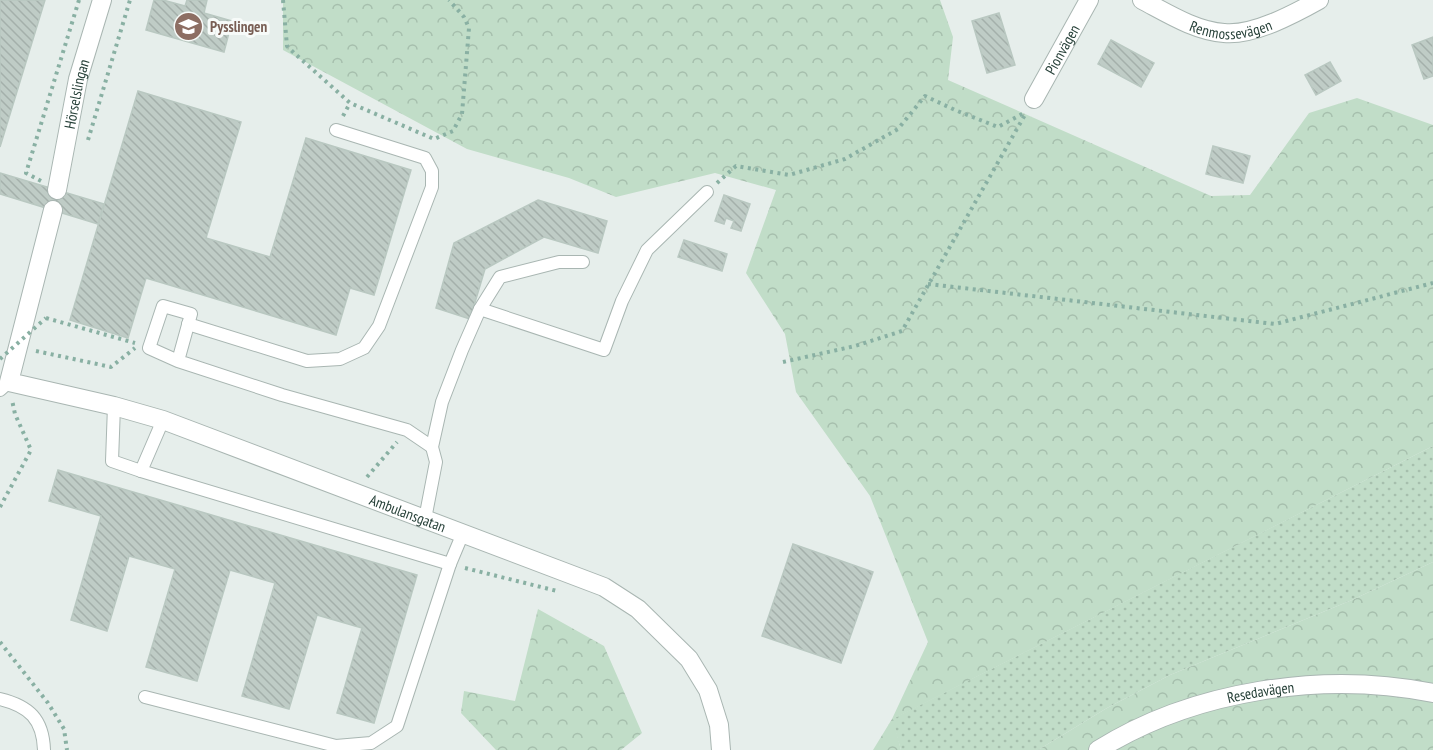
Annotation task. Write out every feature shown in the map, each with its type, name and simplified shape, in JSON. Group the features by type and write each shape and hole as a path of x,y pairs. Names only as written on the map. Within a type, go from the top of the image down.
{"street":[{"name":"Hörselslingan","path":"57,190 78,79 102,0"},
{"name":"Pionvägen","path":"1034,99 1089,0"},
{"name":"Renmossevägen","path":"1142,0 1200,28 1223,33 1253,29 1319,0"},
{"path":"5,386 18,348 53,210"},
{"name":"Ambulansgatan","path":"5,386 114,405 163,420 604,587 638,609 689,659 708,690 719,725 721,750"},
{"name":"Resedavägen","path":"1098,750 1138,728 1176,713 1247,693 1329,684 1403,687 1433,693"}],"lane":[{"path":"188,324 308,361 340,359 364,348 379,326 432,187 432,171 425,158 336,130"},
{"path":"480,309 604,350 622,301 647,250 707,192"},
{"path":"425,519 436,462 432,447 442,402 480,309 500,277 559,262 583,262"},
{"path":"178,361 191,314 163,306 149,348 178,361 282,395 407,430 432,447"},
{"path":"114,405 112,461 450,564"},
{"path":"141,471 163,420"},
{"path":"145,697 336,746 371,743 397,726 450,564 463,533"},
{"path":"0,699 22,707 37,718 44,736 44,750"}],"path":[{"path":"57,190 26,173 79,0"},
{"path":"85,149 130,0"},
{"path":"283,0 287,46 294,53 350,104 434,139 453,131 462,114 469,28 464,17 448,0"},
{"path":"707,192 736,166 789,175 845,159 898,129 925,96 998,127 1027,111 902,331 855,346 783,362"},
{"path":"928,284 1275,324 1433,283"},
{"path":"0,359 46,318 139,345 111,367 18,348"},
{"path":"0,507 31,450 5,386"},
{"path":"355,492 407,430"},
{"path":"450,564 565,593"},
{"path":"0,642 59,720 64,729 67,750"}],"green space":[{"path":"283,0 940,0 953,37 948,80 1211,196 1250,195 1309,113 1357,98 1433,125 1433,446 893,719 901,750 873,750 892,719 928,642 870,496 796,392 785,334 746,273 776,190 715,173 616,197 569,178 467,149 283,50"},
{"path":"1433,446 1433,562 1352,600 1170,675 1107,708 1038,750 901,750 892,719"},
{"path":"1433,562 1433,750 1038,750 1107,708 1170,675 1352,600"},
{"path":"538,609 604,646 642,733 621,750 496,750 461,713 464,691 515,701"}],"building":[{"path":"0,0 45,0 0,147"},
{"name":"Pysslingen","path":"154,0 185,6 187,0 207,0 204,13 232,21 224,52 146,30"},
{"path":"999,13 1015,65 987,73 972,21"},
{"path":"1433,37 1433,76 1424,79 1412,45"},
{"path":"1111,40 1154,63 1141,87 1098,64"},
{"path":"1330,62 1341,81 1316,95 1305,75"},
{"path":"138,91 241,122 206,238 270,257 306,138 411,170 374,295 350,288 336,335 146,278 128,338 70,320"},
{"path":"1213,146 1250,156 1243,183 1206,174"},
{"path":"0,173 104,204 98,224 0,194"},
{"path":"724,195 750,204 741,231 731,228 734,221 726,218 724,224 715,221"},
{"path":"538,200 607,221 598,253 544,237 485,269 470,319 436,308 454,243"},
{"path":"684,240 727,254 722,271 678,257"},
{"path":"58,470 417,575 374,723 337,713 362,628 317,615 289,709 242,696 275,583 230,570 197,681 146,667 175,569 129,556 107,631 71,620 101,516 49,501"},
{"path":"793,544 873,572 841,663 762,636"}],"place":[{"name":"Pysslingen","path":"189,26"}]}
